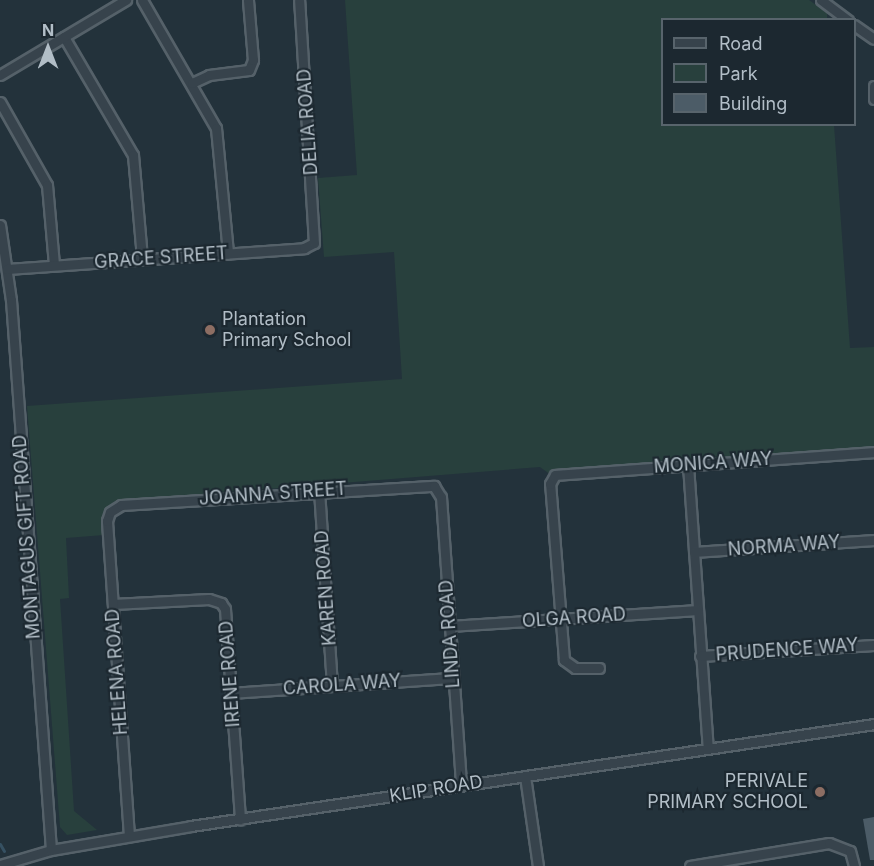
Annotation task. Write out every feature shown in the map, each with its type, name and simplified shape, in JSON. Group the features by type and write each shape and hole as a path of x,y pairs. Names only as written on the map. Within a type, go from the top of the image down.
{"street":[{"path":"0,75 126,0"},
{"path":"142,0 192,83 218,135 228,253"},
{"path":"192,83 209,75 249,70 253,60 248,0"},
{"name":"DELIA ROAD","path":"299,0 314,243"},
{"path":"820,0 845,18"},
{"path":"856,26 874,39"},
{"path":"64,37 133,155 142,258"},
{"path":"874,86 874,99"},
{"path":"0,102 47,185 54,265"},
{"name":"MONTAGUS GIFT ROAD","path":"0,225 7,269 51,850"},
{"name":"GRACE STREET","path":"7,269 304,248 314,243"},
{"name":"MONICA WAY","path":"559,619 550,484 558,473 874,452"},
{"path":"688,465 708,748"},
{"name":"JOANNA STREET","path":"112,509 121,505 319,490 434,486"},
{"name":"LINDA ROAD","path":"434,486 441,497 461,785"},
{"name":"KAREN ROAD","path":"319,490 332,685"},
{"name":"HELENA ROAD","path":"112,509 107,521 129,836"},
{"name":"NORMA WAY","path":"694,552 874,540"},
{"name":"IRENE ROAD","path":"113,604 209,599 220,603 227,616 240,819"},
{"name":"OLGA ROAD","path":"450,626 697,610"},
{"path":"559,619 564,660 575,668 599,668"},
{"name":"PRUDENCE WAY","path":"700,656 874,645"},
{"name":"CAROLA WAY","path":"231,693 453,678"},
{"name":"KLIP ROAD","path":"0,865 51,850 129,836 874,724"},
{"path":"525,776 538,866"},
{"path":"690,866 829,843 850,851 854,866"}],"green space":[{"path":"345,0 809,0 827,13 827,18 661,18 661,126 834,126 850,348 874,347 874,449 551,475 540,467 115,501 104,512 104,535 66,538 69,598 60,599 74,811 97,830 67,835 60,827 27,406 402,379 394,252 324,257 318,178 357,175"}],"building":[{"path":"874,817 874,860 870,860 863,819"}],"waterway":[{"path":"0,844 4,851"}],"place":[{"name":"Plantation Primary School","path":"210,330"},
{"name":"PERIVALE PRIMARY SCHOOL","path":"820,792"}]}
